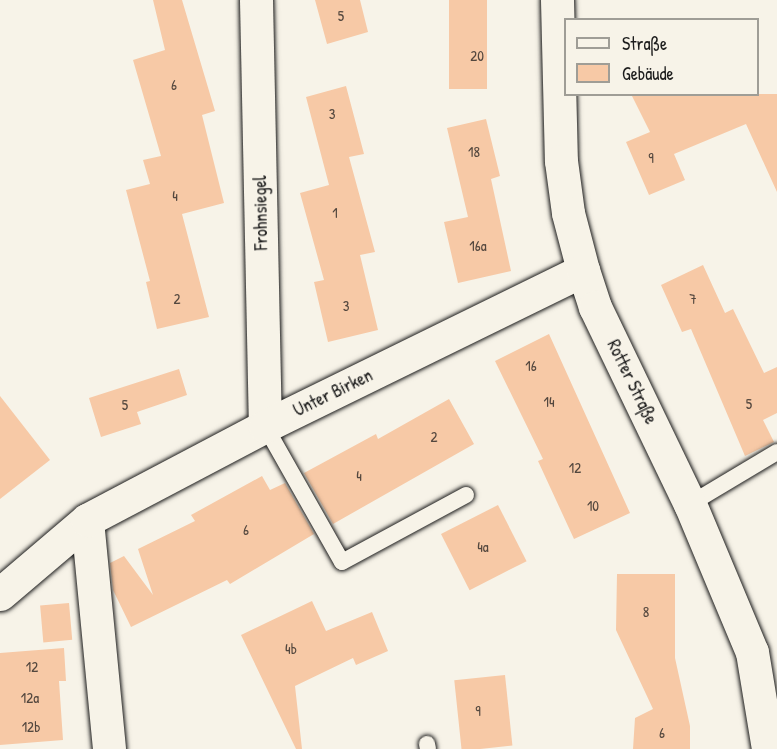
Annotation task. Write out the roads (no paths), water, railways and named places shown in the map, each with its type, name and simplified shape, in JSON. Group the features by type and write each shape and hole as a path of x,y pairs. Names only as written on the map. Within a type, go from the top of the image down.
{"street":[{"name":"Frohnsiegel","path":"256,0 265,426"},
{"name":"Rotter Straße","path":"557,0 561,161 568,213 583,270 596,307 690,504 752,652 768,749"},
{"name":"Unter Birken","path":"0,594 87,520 265,426 583,270"},
{"path":"87,520 109,749"}],"lane":[{"path":"265,426 342,562 466,495"},
{"path":"690,504 777,452"}]}
